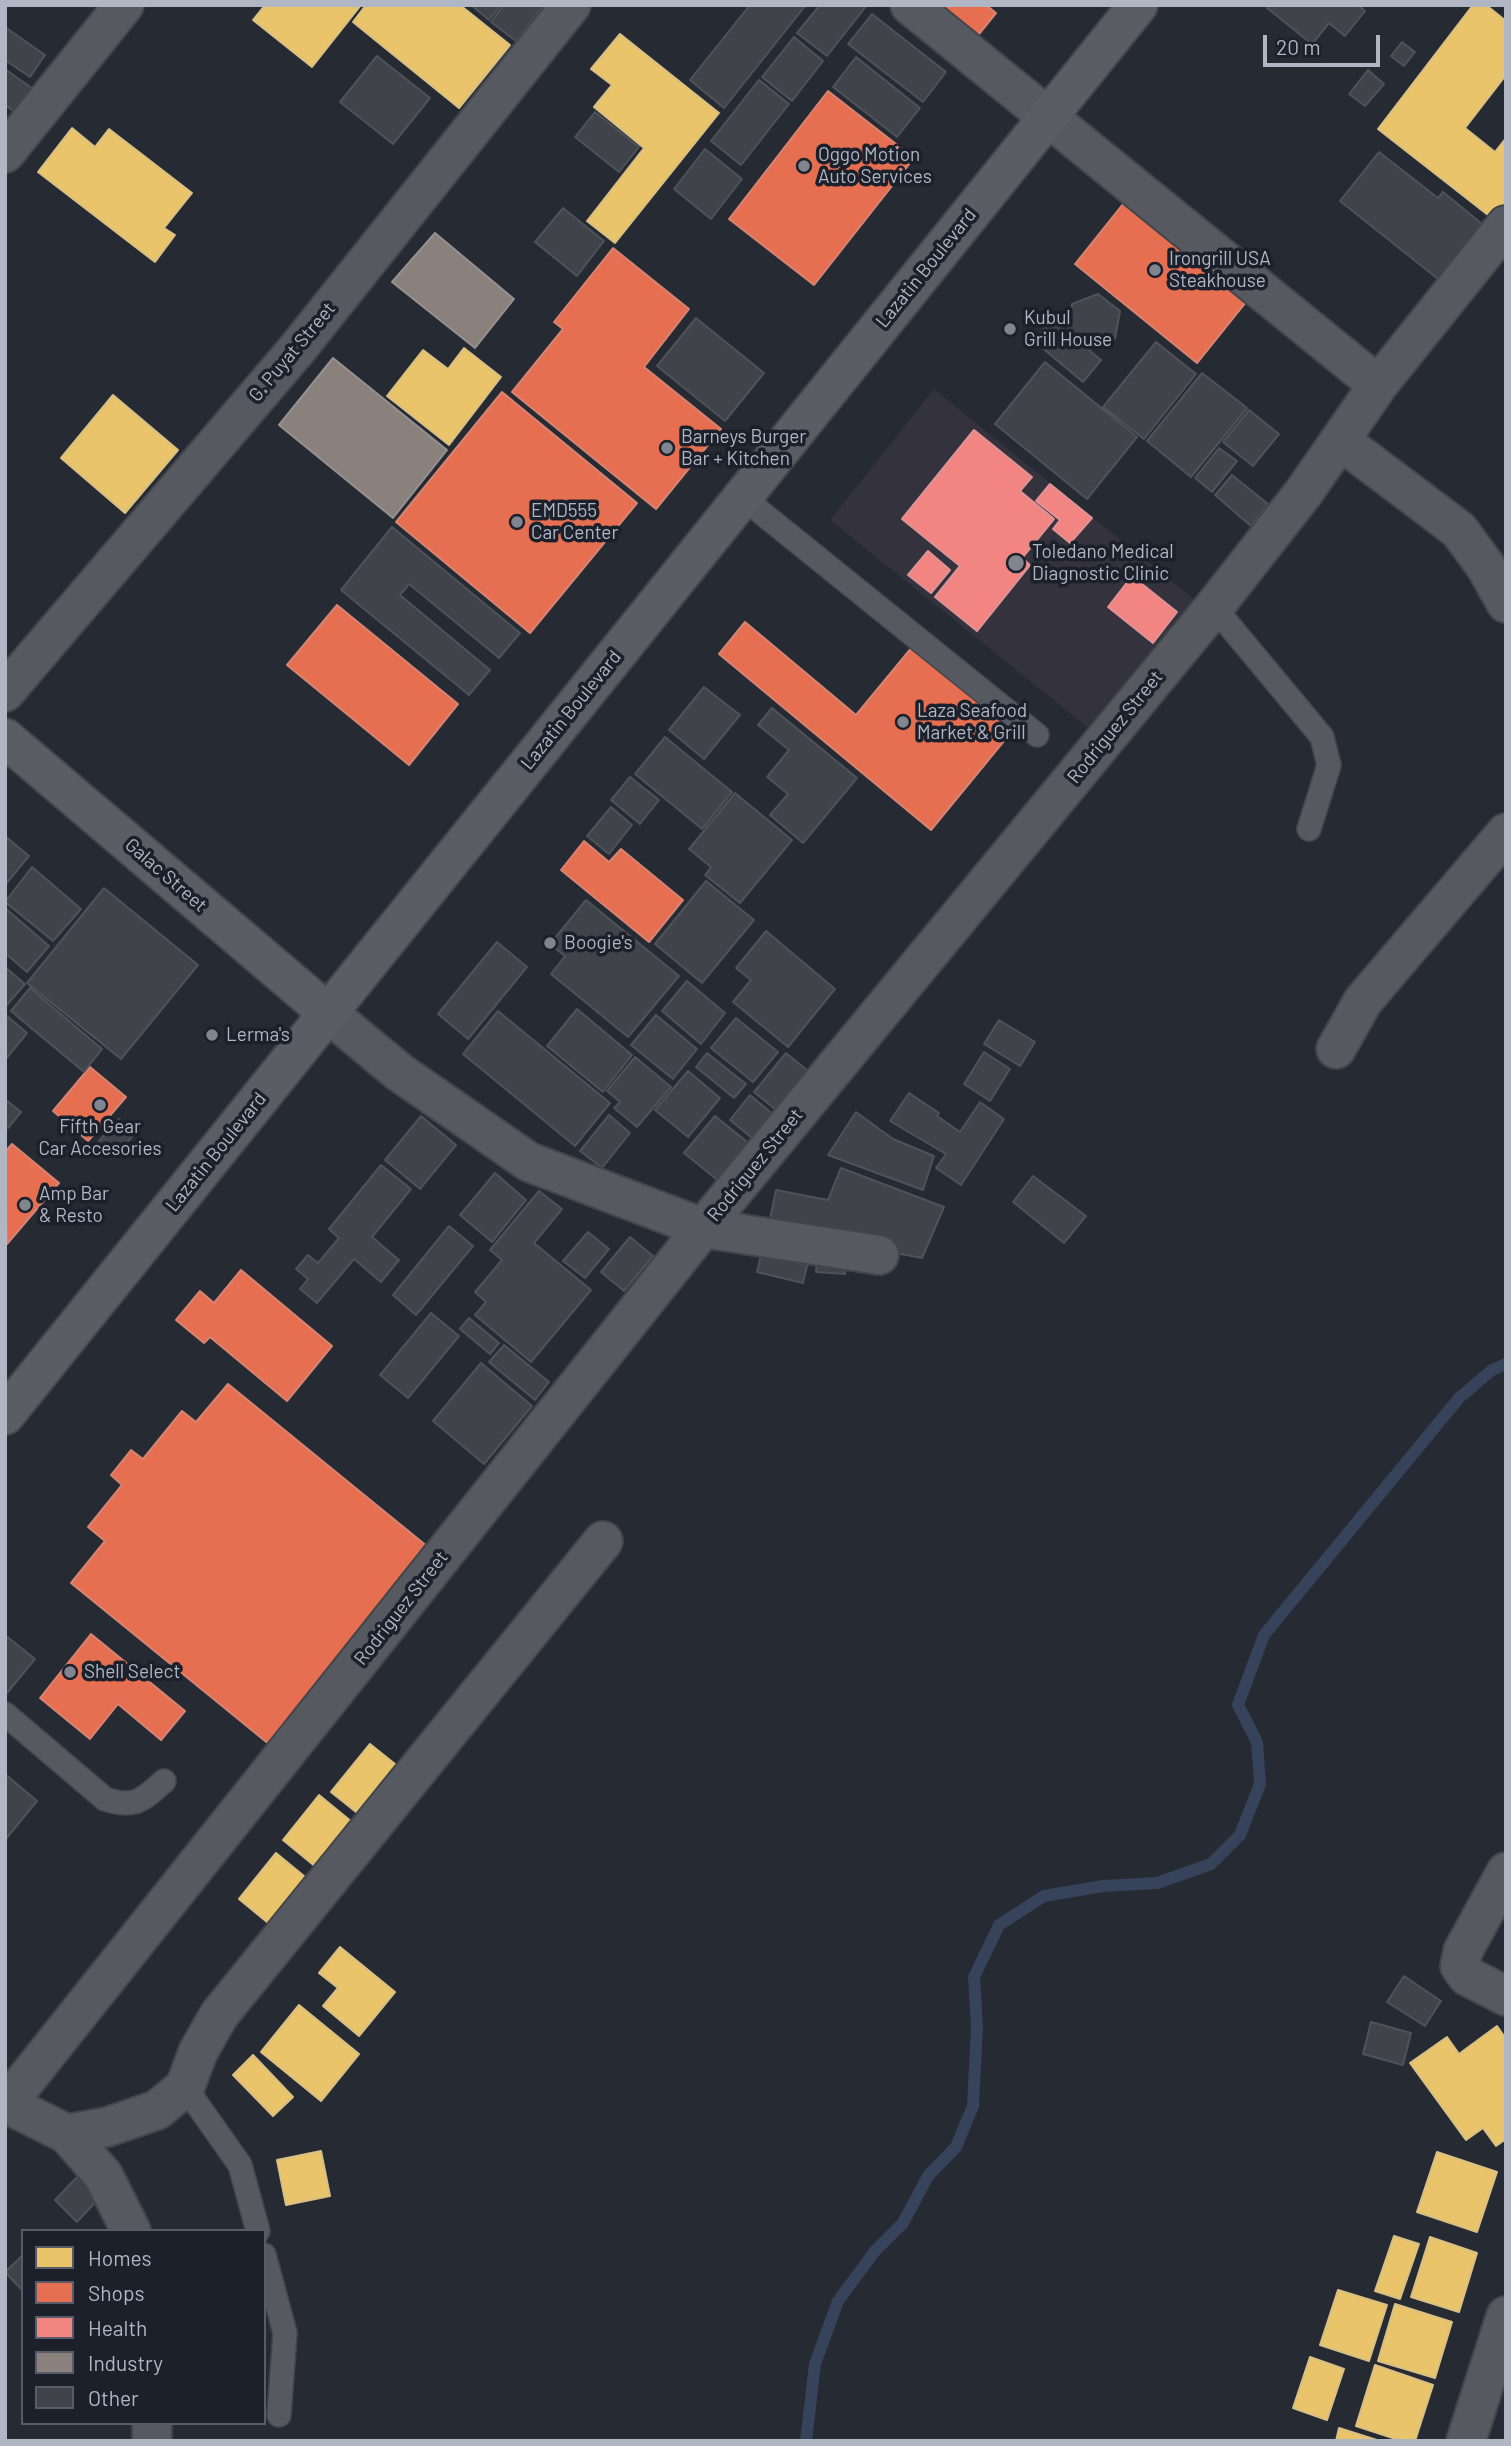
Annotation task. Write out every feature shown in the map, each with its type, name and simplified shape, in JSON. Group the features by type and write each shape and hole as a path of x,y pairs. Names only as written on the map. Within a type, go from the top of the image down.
{"main road":[{"name":"Lazatin Boulevard","path":"5,1415 1138,5"},
{"name":"Galac Street","path":"5,737 328,1013"}],"street":[{"path":"5,153 124,5"},
{"name":"G. Puyat Street","path":"5,692 304,340 571,5"},
{"path":"910,5 1049,115 1378,385"},
{"name":"Rodriguez Street","path":"6,2104 703,1228 1214,607 1341,441 1378,385 1506,225"},
{"path":"1341,441 1459,530 1486,567 1506,603"},
{"path":"1336,1049 1363,1001 1506,833"},
{"path":"328,1013 399,1072 529,1162 703,1228 879,1255"},
{"path":"67,2134 107,2127 157,2110 185,2087 198,2052 219,2015 603,1541"},
{"path":"1506,1872 1463,1951 1461,1966 1467,1976 1506,1996"},
{"path":"6,2104 67,2134 103,2175 130,2229"},
{"path":"1466,2441 1506,2316"}],"lane":[{"path":"742,497 1037,735"},
{"path":"1214,607 1322,737 1329,765 1310,829"},
{"path":"5,1714 105,1799 124,1805 144,1799 164,1781"},
{"path":"185,2087 240,2165 257,2229"},
{"path":"266,2262 285,2333 279,2415"}],"shaded area":[{"name":"Toledano Medical Diagnostic Clinic","path":"934,389 1201,605 1097,735 830,520"}],"building: Homes":[{"path":"265,5 361,5 312,67 253,20"},
{"path":"366,5 460,5 510,45 459,108 353,22"},
{"path":"1473,5 1486,5 1506,21 1506,75 1465,128 1495,152 1506,138 1506,221 1502,226 1378,129"},
{"path":"620,34 719,113 615,243 587,221 644,148 594,107 612,85 591,69"},
{"path":"72,128 95,147 109,129 192,193 164,228 175,235 155,262 38,172"},
{"path":"464,348 501,377 449,445 387,396 423,350 448,369"},
{"path":"113,395 178,450 125,513 61,458"},
{"path":"370,1744 405,1772 366,1820 331,1792"},
{"path":"319,1795 358,1827 322,1872 283,1840"},
{"path":"276,1853 310,1881 273,1927 239,1899"},
{"path":"340,1947 395,1992 359,2036 323,2006 338,1988 319,1973"},
{"path":"299,2005 359,2054 321,2101 261,2052"},
{"path":"1497,2026 1506,2039 1506,2139 1496,2146 1483,2128 1466,2140 1410,2063 1447,2037 1459,2054"},
{"path":"253,2055 293,2097 273,2116 233,2075"},
{"path":"321,2151 330,2196 286,2205 277,2160"},
{"path":"1437,2152 1497,2172 1477,2232 1417,2212"},
{"path":"1394,2236 1419,2244 1400,2299 1375,2291"},
{"path":"1430,2237 1477,2253 1459,2312 1411,2297"},
{"path":"1338,2290 1387,2305 1369,2361 1320,2345"},
{"path":"1395,2304 1452,2322 1435,2378 1378,2361"},
{"path":"1310,2357 1344,2369 1327,2420 1293,2408"},
{"path":"1375,2365 1433,2385 1415,2441 1402,2441 1356,2426"},
{"path":"1339,2428 1380,2441 1336,2441"}],"building: Shops":[{"path":"922,5 986,5 996,13 971,44"},
{"path":"828,91 914,158 814,285 729,219"},
{"path":"1131,194 1254,292 1197,363 1075,264"},
{"path":"613,248 689,309 644,367 721,429 656,509 512,392 563,329 554,322"},
{"path":"502,392 637,503 530,633 396,522"},
{"path":"337,605 458,704 409,765 287,665"},
{"name":"Laza Seafood Market & Grill","path":"745,622 856,715 913,646 1013,730 931,830 719,654"},
{"path":"584,841 609,862 621,849 683,900 649,942 561,870"},
{"path":"90,1067 126,1097 88,1141 53,1111"},
{"path":"12,1144 59,1183 7,1244 5,1152"},
{"path":"241,1270 332,1346 287,1401 210,1337 204,1343 176,1320 200,1291 214,1303"},
{"path":"228,1384 428,1547 270,1745 71,1583 105,1541 88,1527 122,1485 111,1475 131,1450 143,1459 182,1411 196,1422"},
{"path":"91,1634 185,1711 161,1740 118,1704 90,1739 40,1698"}],"building: Health":[{"path":"974,430 1032,477 1020,491 1054,519 1022,558 1030,565 977,631 935,597 960,566 902,519"},
{"path":"1050,484 1092,518 1070,543 1053,529 1060,520 1036,501"},
{"path":"928,551 950,570 931,593 908,575"},
{"path":"1132,576 1177,612 1153,643 1108,607"}],"building: Industry":[{"path":"435,233 514,299 475,348 392,282"},
{"path":"333,358 447,450 393,518 279,425"}],"building: Other":[{"path":"471,5 501,5 489,20"},
{"path":"504,5 544,5 516,41 491,22"},
{"path":"750,5 806,5 724,108 690,80"},
{"path":"820,5 867,5 827,56 797,33"},
{"path":"1268,5 1358,5 1365,11 1345,36 1329,23 1312,44 1267,8"},
{"path":"872,14 946,72 923,102 848,44"},
{"path":"5,27 45,55 30,77 5,60"},
{"path":"794,37 823,61 792,101 762,77"},
{"path":"1402,42 1415,52 1404,66 1391,56"},
{"path":"377,56 430,98 393,144 340,102"},
{"path":"856,57 920,108 897,137 833,87"},
{"path":"5,69 33,89 16,113 5,105"},
{"path":"1368,70 1384,84 1365,106 1349,94"},
{"path":"759,80 789,104 741,165 711,141"},
{"path":"595,112 639,147 619,172 575,137"},
{"path":"705,149 742,179 711,219 674,189"},
{"path":"1379,152 1438,198 1443,192 1487,228 1443,283 1340,201"},
{"path":"563,208 604,241 577,276 535,242"},
{"path":"1098,294 1120,311 1115,339 1090,349 1068,331 1072,304"},
{"path":"696,318 764,373 725,421 657,366"},
{"path":"1051,319 1101,360 1083,382 1034,341"},
{"path":"1156,342 1196,374 1144,439 1103,407"},
{"path":"1045,362 1137,437 1087,499 995,424"},
{"path":"1202,373 1247,408 1191,477 1147,441"},
{"path":"1249,410 1279,434 1253,466 1223,442"},
{"path":"1219,448 1237,461 1212,492 1195,478"},
{"path":"1232,475 1268,504 1251,526 1215,495"},
{"path":"392,527 520,633 499,658 409,584 400,595 490,670 469,695 341,590"},
{"path":"704,687 740,715 704,759 669,730"},
{"path":"772,708 857,778 803,843 770,815 788,794 767,777 789,750 758,725"},
{"path":"665,737 732,792 702,829 635,774"},
{"path":"630,777 659,800 640,824 611,800"},
{"path":"735,793 792,840 740,903 705,875 711,867 689,849"},
{"path":"611,807 632,825 609,854 587,836"},
{"path":"5,836 29,856 5,885"},
{"path":"32,867 81,909 53,941 5,902"},
{"path":"706,881 754,920 702,983 655,944"},
{"path":"104,888 198,965 121,1059 27,983"},
{"path":"586,900 679,976 628,1037 551,974 565,956 550,944"},
{"path":"5,908 49,946 27,972 5,953"},
{"path":"766,931 835,989 788,1047 733,1002 751,980 736,968"},
{"path":"497,942 527,967 468,1039 438,1014"},
{"path":"5,967 25,984 5,1007"},
{"path":"687,981 725,1013 701,1044 662,1011"},
{"path":"30,988 102,1049 84,1072 11,1011"},
{"path":"577,1009 632,1055 603,1092 547,1046"},
{"path":"498,1011 610,1103 575,1146 463,1054"},
{"path":"656,1015 697,1049 673,1079 631,1045"},
{"path":"7,1016 27,1033 5,1060 5,1018"},
{"path":"736,1018 778,1052 753,1082 711,1048"},
{"path":"999,1020 1035,1042 1020,1066 984,1044"},
{"path":"984,1052 1010,1069 990,1101 964,1084"},
{"path":"707,1053 746,1084 734,1098 696,1067"},
{"path":"786,1053 818,1079 786,1118 754,1092"},
{"path":"635,1057 671,1087 637,1127 614,1108 620,1102 607,1091"},
{"path":"688,1071 720,1098 688,1137 655,1110"},
{"path":"909,1093 939,1113 937,1116 960,1132 980,1102 1004,1119 961,1185 936,1168 946,1154 890,1121"},
{"path":"750,1095 783,1123 763,1147 730,1120"},
{"path":"5,1099 21,1112 8,1128 5,1126"},
{"path":"856,1112 893,1139 934,1156 923,1190 828,1155"},
{"path":"609,1115 630,1133 602,1168 580,1151"},
{"path":"421,1116 456,1145 420,1189 385,1160"},
{"path":"715,1116 751,1145 720,1182 684,1153"},
{"path":"119,1119 135,1133 114,1158 97,1143"},
{"path":"381,1165 411,1189 372,1237 399,1260 381,1282 354,1259 317,1303 300,1289 308,1279 296,1269 308,1255 318,1263 339,1238 329,1229"},
{"path":"841,1168 944,1207 922,1258 768,1229 776,1190 828,1200"},
{"path":"495,1173 526,1200 492,1242 460,1215"},
{"path":"1033,1176 1086,1216 1064,1243 1013,1202"},
{"path":"539,1191 562,1209 534,1243 591,1290 531,1362 475,1315 486,1302 475,1292 502,1260 490,1250"},
{"path":"449,1226 473,1246 416,1315 393,1295"},
{"path":"588,1232 609,1249 585,1278 563,1261"},
{"path":"630,1237 653,1256 624,1291 601,1272"},
{"path":"765,1238 811,1249 803,1283 757,1272"},
{"path":"818,1250 848,1253 845,1274 816,1272"},
{"path":"431,1313 459,1336 408,1398 380,1375"},
{"path":"469,1318 499,1343 490,1354 460,1329"},
{"path":"504,1345 549,1382 535,1400 489,1362"},
{"path":"481,1363 532,1406 484,1464 433,1421"},
{"path":"5,1635 35,1659 7,1693 5,1692"},
{"path":"5,1774 37,1801 5,1840"},
{"path":"1404,1976 1441,2001 1425,2026 1387,2002"},
{"path":"1371,2022 1411,2033 1403,2065 1363,2054"},
{"path":"78,2176 100,2197 77,2222 55,2200"},
{"path":"21,2257 21,2289 5,2272"}],"waterway":[{"path":"806,2441 815,2364 838,2301 875,2251 903,2223 928,2176 956,2147 973,2106 977,2027 974,1977 999,1925 1044,1896 1103,1886 1157,1883 1211,1864 1240,1835 1260,1784 1257,1742 1238,1705 1264,1635 1459,1398 1492,1370 1506,1364"}],"place":[{"name":"Oggo Motion Auto Services","path":"804,166"},
{"name":"Irongrill USA Steakhouse","path":"1155,270"},
{"name":"Kubul Grill House","path":"1010,329"},
{"name":"Barneys Burger Bar + Kitchen","path":"667,448"},
{"name":"EMD555 Car Center","path":"517,522"},
{"name":"Toledano Medical Diagnostic Clinic","path":"1016,563"},
{"name":"Laza Seafood Market & Grill","path":"903,722"},
{"name":"Boogie's","path":"550,943"},
{"name":"Lerma's","path":"212,1035"},
{"name":"Fifth Gear Car Accesories","path":"100,1105"},
{"name":"Amp Bar & Resto","path":"25,1205"},
{"name":"Shell Select","path":"70,1672"}]}
